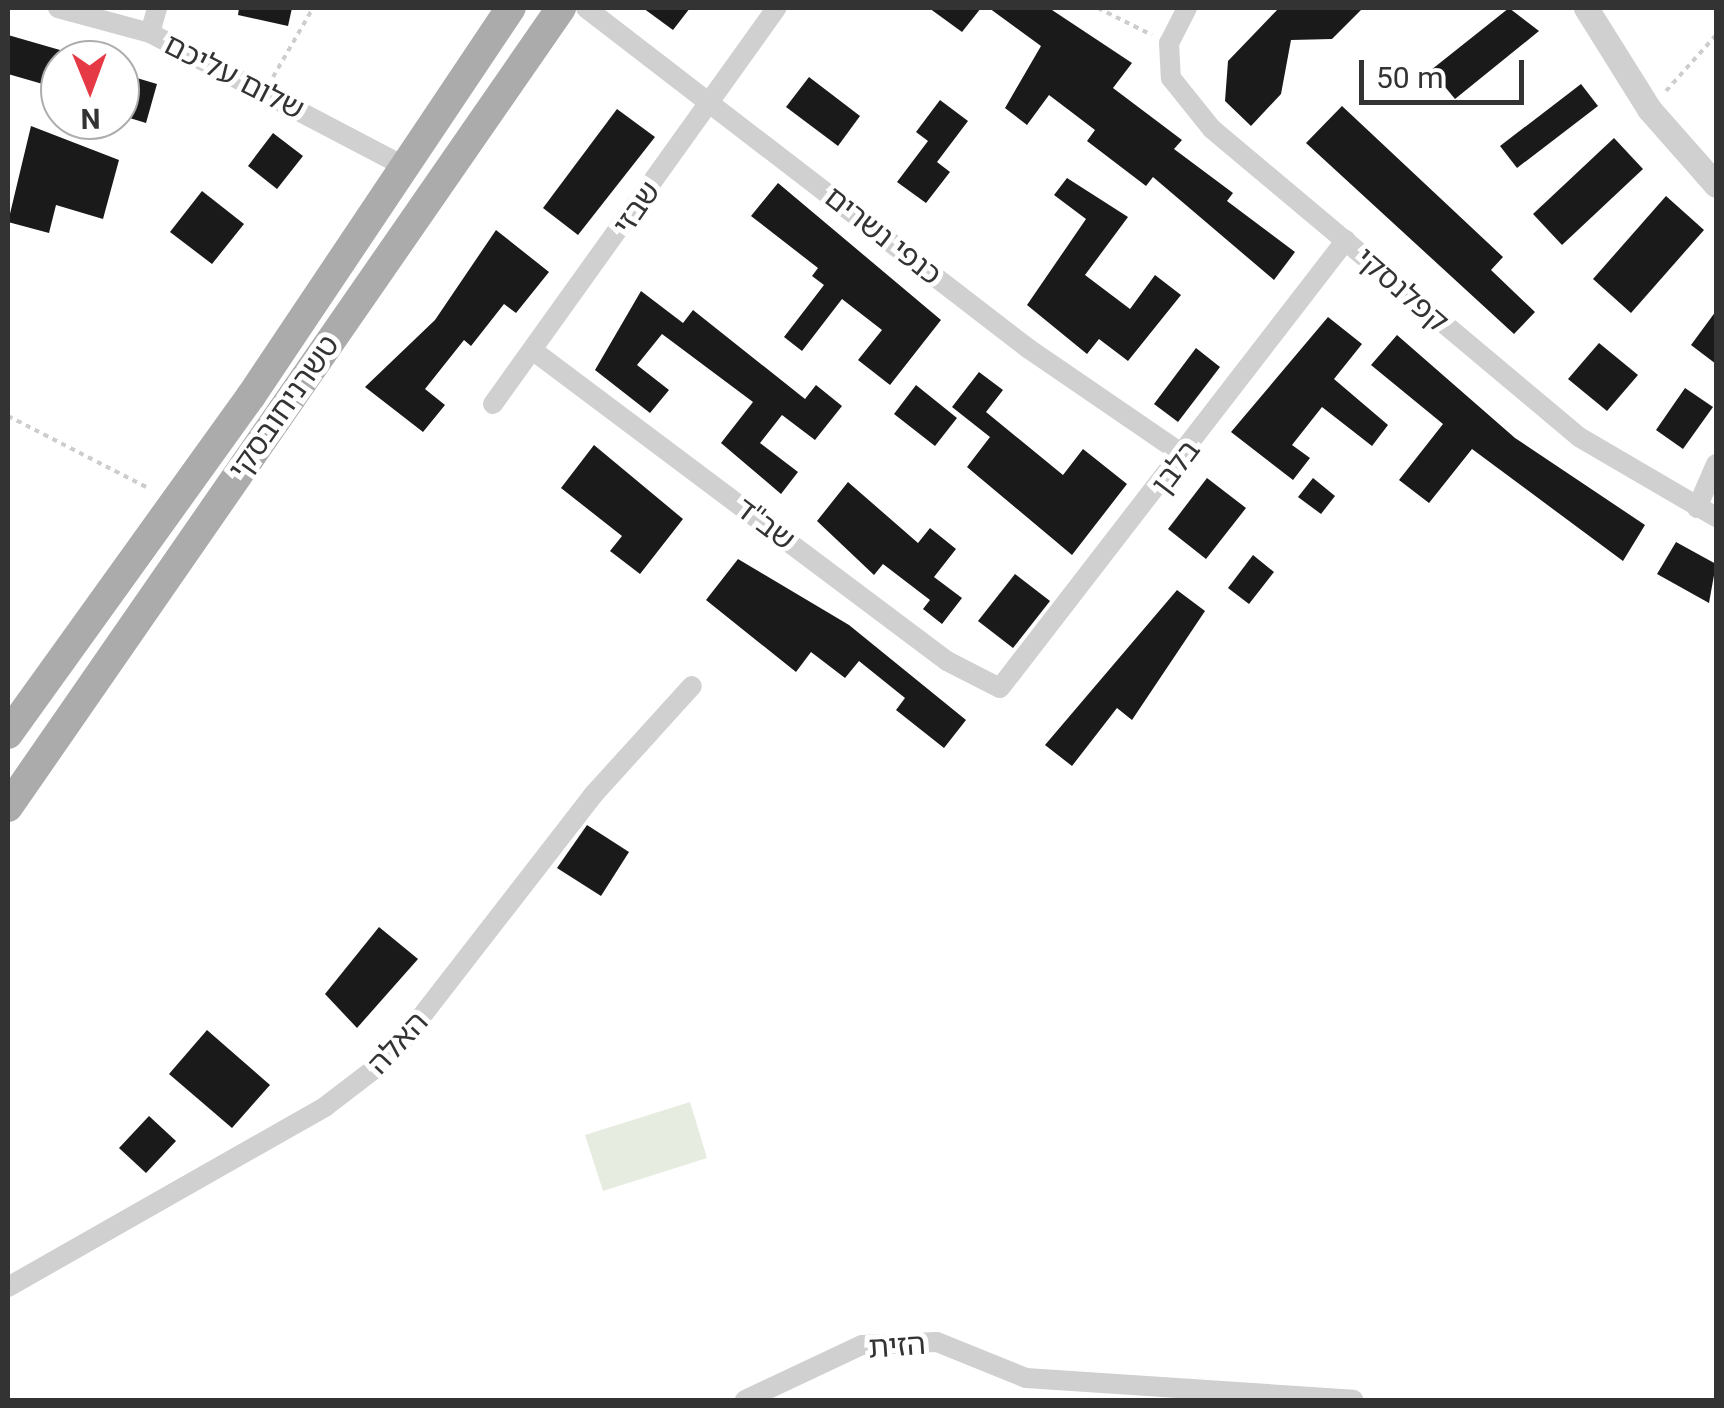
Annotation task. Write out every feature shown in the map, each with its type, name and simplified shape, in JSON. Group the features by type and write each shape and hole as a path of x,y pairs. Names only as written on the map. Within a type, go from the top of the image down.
{"main road":[{"name":"טשרניחובסקי","path":"8,734 511,8"},
{"name":"טשרניחובסקי","path":"8,806 560,8"}],"street":[{"name":"שלום עליכם","path":"58,8 150,34 403,166"},
{"path":"150,34 157,8"},
{"name":"כנפי נשרים","path":"586,8 708,107 1185,456"},
{"name":"שבזי","path":"493,404 535,352 776,8"},
{"path":"1169,43 1188,8"},
{"path":"1586,8 1649,110 1716,185"},
{"name":"קפלנסקי","path":"1169,43 1171,78 1212,129 1578,437 1707,513"},
{"name":"בלבן","path":"1000,688 1185,456 1346,240"},
{"name":"שב''ד","path":"535,352 948,661 1000,688"},
{"path":"1707,513 1716,464"},
{"name":"האלה","path":"8,1287 357,1086 425,1016 593,796 692,686"},
{"name":"הזית","path":"745,1400 862,1346 937,1342 1026,1378 1354,1400"}],"path":[{"path":"264,92 313,8"},
{"path":"1098,8 1169,43"},
{"path":"1649,110 1716,35"},
{"path":"8,416 151,490"}],"shaded area":[{"path":"690,1102 707,1158 603,1191 585,1135"}],"building":[{"path":"239,8 292,8 288,26 238,15"},
{"path":"643,8 690,8 673,30"},
{"path":"929,8 981,8 962,32"},
{"path":"989,8 1049,8 1132,63 1113,88 1182,140 1174,149 1233,193 1227,201 1295,252 1274,280 1153,177 1146,186 1087,141 1095,130 1049,95 1027,125 1005,108 1041,46"},
{"path":"1279,8 1363,8 1332,39 1291,40 1281,94 1251,126 1225,101 1228,61"},
{"path":"1509,8 1539,31 1455,99 1431,70"},
{"path":"8,35 40,44 40,83 8,74"},
{"path":"809,77 860,116 838,146 786,107"},
{"path":"140,79 157,84 146,123 140,121"},
{"path":"1581,84 1598,106 1517,168 1500,146"},
{"path":"940,100 968,121 937,162 950,172 926,203 897,182 928,141 916,132"},
{"path":"1342,106 1503,257 1491,270 1535,312 1514,334 1306,143"},
{"path":"617,109 655,137 578,235 543,208"},
{"path":"31,126 40,129 40,140 67,140 119,160 103,219 56,205 49,233 8,222"},
{"path":"273,133 303,156 277,189 248,166"},
{"path":"1614,138 1643,169 1562,245 1533,214"},
{"path":"1067,178 1128,217 1085,275 1130,309 1155,275 1181,295 1128,361 1099,339 1087,354 1027,305 1086,219 1054,195"},
{"path":"778,183 941,320 890,385 858,360 882,330 842,299 802,351 784,337 824,285 812,276 818,268 751,216"},
{"path":"202,191 244,224 212,264 170,232"},
{"path":"1666,196 1704,230 1631,313 1593,279"},
{"path":"496,230 549,272 516,313 504,304 471,346 464,340 425,389 445,405 423,432 365,387 435,320"},
{"path":"641,291 683,323 693,310 805,399 816,385 842,406 815,440 782,415 760,443 798,472 781,494 721,443 753,402 662,334 637,365 669,390 650,413 595,370"},
{"path":"1716,311 1716,364 1691,345"},
{"path":"1328,317 1362,344 1334,379 1388,425 1372,446 1322,407 1292,445 1310,458 1293,480 1231,432"},
{"path":"1397,335 1515,438 1645,525 1623,561 1472,449 1429,503 1399,480 1443,424 1371,365"},
{"path":"1599,343 1638,375 1607,411 1568,379"},
{"path":"1196,348 1220,367 1178,422 1154,404"},
{"path":"979,372 1003,390 986,412 1063,475 1083,449 1127,484 1072,555 967,467 990,437 952,407"},
{"path":"916,385 957,418 935,446 894,414"},
{"path":"1685,388 1713,407 1683,449 1656,430"},
{"path":"594,445 683,519 640,574 610,551 622,536 561,488"},
{"path":"1207,478 1246,508 1206,559 1168,529"},
{"path":"1313,478 1335,496 1321,514 1298,497"},
{"path":"848,482 918,543 930,528 956,549 934,577 962,598 942,624 923,609 930,600 883,564 874,575 817,521"},
{"path":"1676,542 1716,564 1709,603 1657,574"},
{"path":"1253,555 1274,572 1249,604 1228,588"},
{"path":"738,559 849,625 966,720 944,748 896,710 905,698 859,661 845,678 811,652 796,672 706,600"},
{"path":"1015,574 1050,601 1013,648 978,621"},
{"path":"1177,590 1205,611 1132,720 1117,708 1072,766 1045,745"},
{"path":"587,825 629,852 601,896 557,868"},
{"path":"379,927 418,959 357,1028 325,994"},
{"path":"207,1030 270,1085 232,1128 169,1074"},
{"path":"149,1116 176,1141 146,1173 119,1148"}]}
